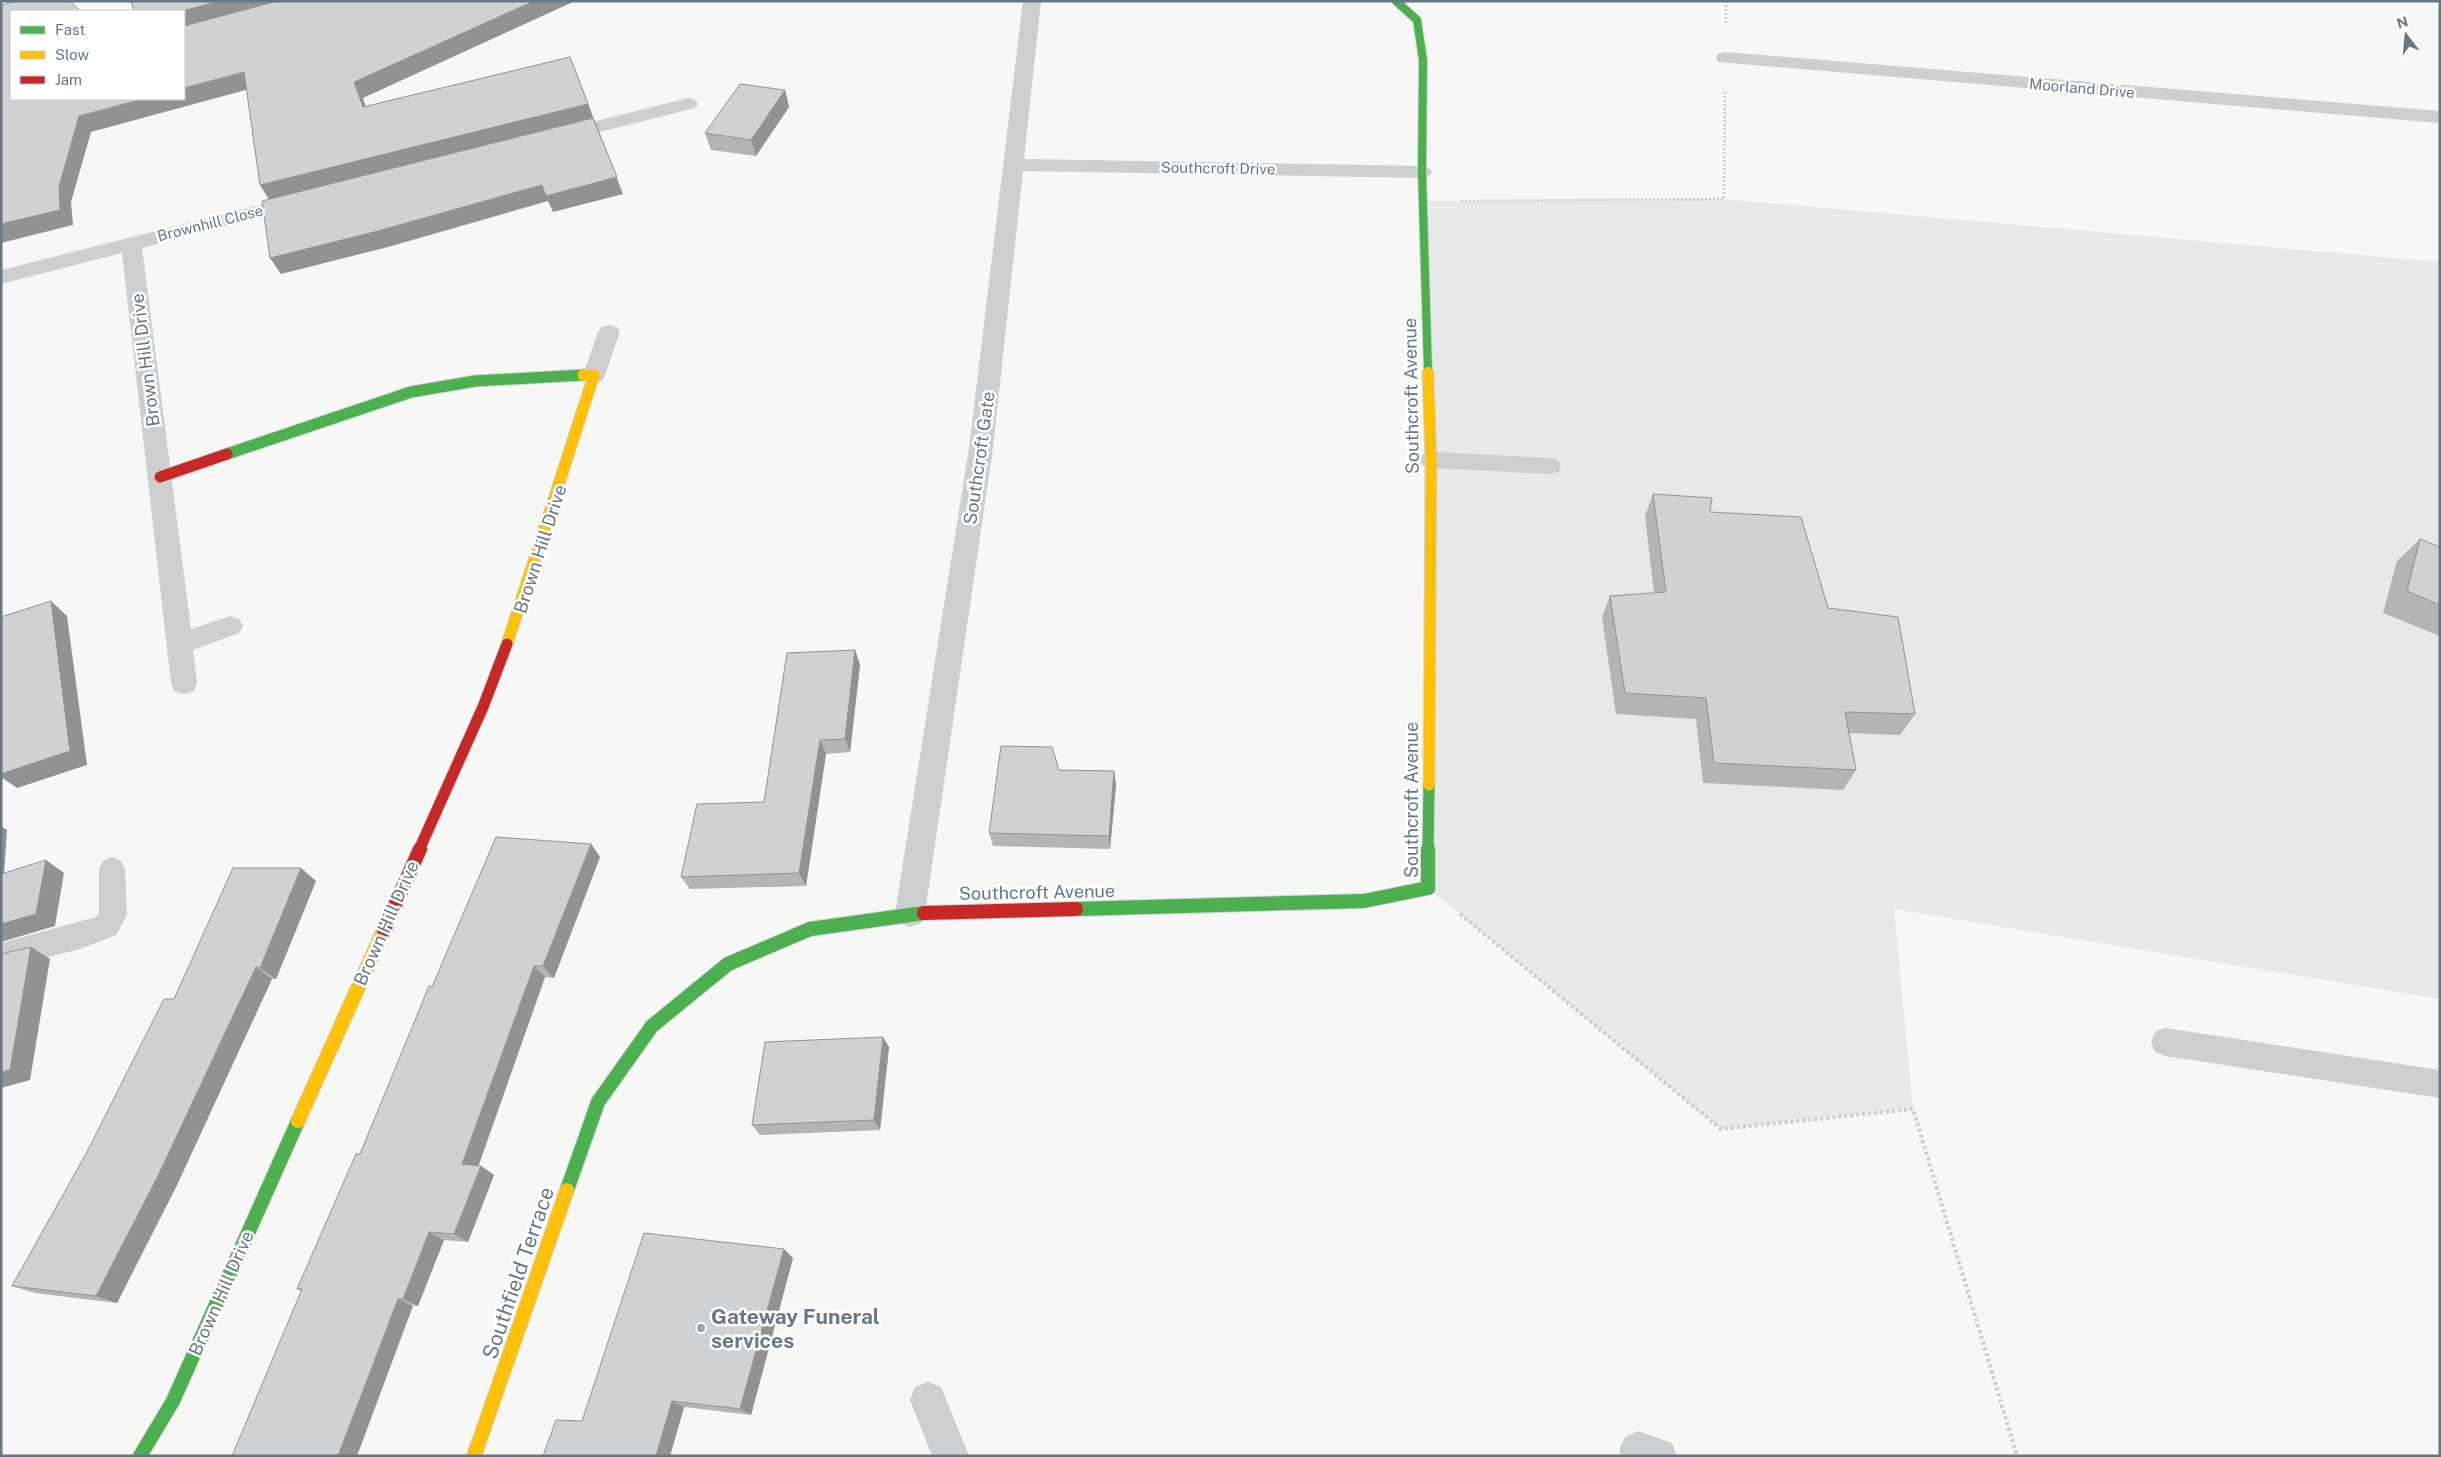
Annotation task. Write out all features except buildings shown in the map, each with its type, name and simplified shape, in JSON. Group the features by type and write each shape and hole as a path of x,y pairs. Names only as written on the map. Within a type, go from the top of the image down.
{"street":[{"name":"Southcroft Gate","path":"910,913 981,448 1032,1"},
{"name":"Southcroft Avenue","path":"598,1102 652,1026 728,964 810,929 910,913 1364,901 1428,888 1431,460 1422,172 1422,60 1417,20 1396,1"},
{"name":"Moorland Drive","path":"1725,58 2440,117"},
{"path":"546,139 688,104"},
{"path":"652,113 660,134"},
{"name":"Southcroft Drive","path":"1014,165 1422,172"},
{"name":"Brownhill Close","path":"1,277 314,197"},
{"name":"Brown Hill Drive","path":"131,243 184,683"},
{"name":"Brown Hill Drive","path":"140,1456 173,1401 483,707 513,630 609,332"},
{"path":"160,477 411,392 442,384 502,378 594,375"},
{"path":"179,644 230,626"},
{"name":"Southfield Terrace","path":"474,1456 598,1102"},
{"path":"928,1400 951,1456"}],"lane":[{"path":"1431,460 1550,466"},
{"path":"1,956 80,936 106,926 113,915 112,869"},
{"path":"2165,1042 2440,1084"}],"path":[{"path":"1423,201 1724,199 1726,1"},
{"path":"1428,888 1721,1129 1913,1109 2017,1456"}],"shaded area":[{"path":"1724,199 2440,262 2440,999 1894,909 1913,1109 1721,1129 1428,888 1423,201"}],"traffic: fast":[{"path":"1396,1 1417,20 1423,60 1422,172 1428,371"},
{"path":"227,454 411,392 475,381 583,375"},
{"path":"1076,909 1364,901 1428,888 1429,785"},
{"path":"567,1190 598,1102 652,1026 728,964 810,929 924,913"},
{"path":"140,1456 173,1401 298,1121"}],"traffic: slow":[{"path":"1428,371 1431,460 1429,785"},
{"path":"507,644 594,375 583,375"},
{"path":"298,1121 384,930"},
{"path":"474,1456 567,1190"}],"traffic: jam":[{"path":"160,477 227,454"},
{"path":"384,930 483,707 507,644"},
{"path":"924,913 1076,909"}],"place":[{"name":"Gateway Funeral services","path":"701,1328"}]}
